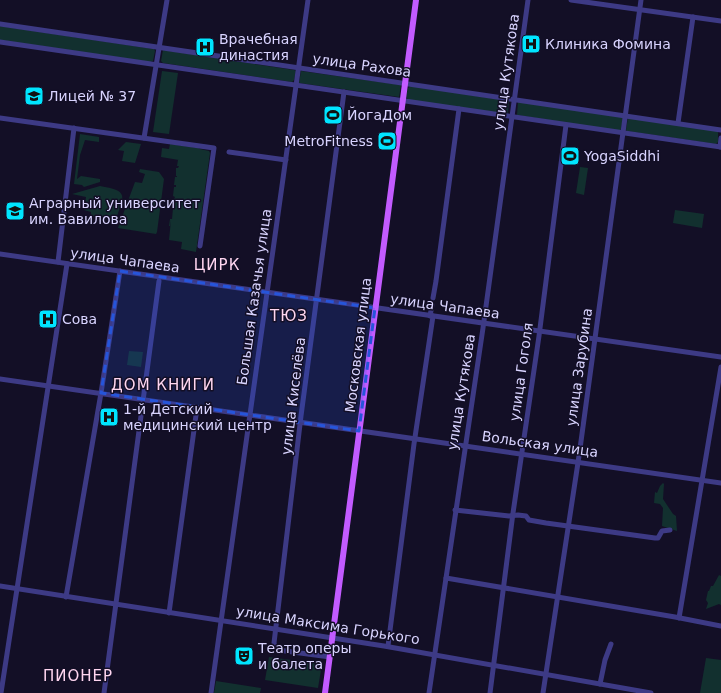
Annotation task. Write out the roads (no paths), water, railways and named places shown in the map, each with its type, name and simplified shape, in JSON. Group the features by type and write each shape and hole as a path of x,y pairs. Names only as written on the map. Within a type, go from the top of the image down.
{"main road":[{"name":"Московская улица","path":"325,693 416,0"}],"street":[{"path":"144,138 167,0"},
{"name":"Большая Казачья улица","path":"211,693 308,0"},
{"name":"улица Кутякова","path":"429,693 484,324 528,0"},
{"path":"571,0 721,21"},
{"name":"улица Зарубина","path":"542,693 578,462 641,0"},
{"path":"678,123 693,17"},
{"name":"улица Рахова","path":"0,24 721,130"},
{"path":"0,42 720,147 721,138"},
{"name":"улица Киселёва","path":"330,656 278,650 274,643 344,92"},
{"path":"433,298 460,109"},
{"path":"0,118 214,148 200,246"},
{"name":"улица Гоголя","path":"490,693 566,125"},
{"path":"58,262 61,228 60,221 73,128"},
{"path":"229,152 286,160"},
{"name":"улица Чапаева","path":"0,254 721,358"},
{"path":"1,693 67,264"},
{"path":"66,597 120,271"},
{"path":"104,693 159,281"},
{"path":"388,646 432,305"},
{"path":"679,618 721,367"},
{"name":"Вольская улица","path":"0,379 721,483"},
{"path":"169,613 197,408"},
{"path":"456,510 526,516 529,520 658,538 662,530 670,530"},
{"path":"446,578 721,626"},
{"name":"улица Максима Горького","path":"0,586 388,646 600,684 629,691 651,693"},
{"path":"600,684 603,667 611,644"}],"place":[{"name":"Клиника Фомина","path":"531,44"},
{"name":"Врачебная династия","path":"205,47"},
{"name":"Лицей № 37","path":"34,96"},
{"name":"ЙогаДом","path":"333,115"},
{"name":"MetroFitness","path":"387,141"},
{"name":"YogaSiddhi","path":"570,156"},
{"name":"Аграрный университет им. Вавилова","path":"15,211"},
{"name":"Сова","path":"48,319"},
{"name":"1-й Детский медицинский центр","path":"109,417"},
{"name":"Театр оперы и балета","path":"244,656"}],"district":[{"name":"ЦИРК","path":"217,265"},
{"name":"ТЮЗ","path":"289,316"},
{"name":"ДОМ КНИГИ","path":"163,385"},
{"name":"ПИОНЕР","path":"78,676"}]}
